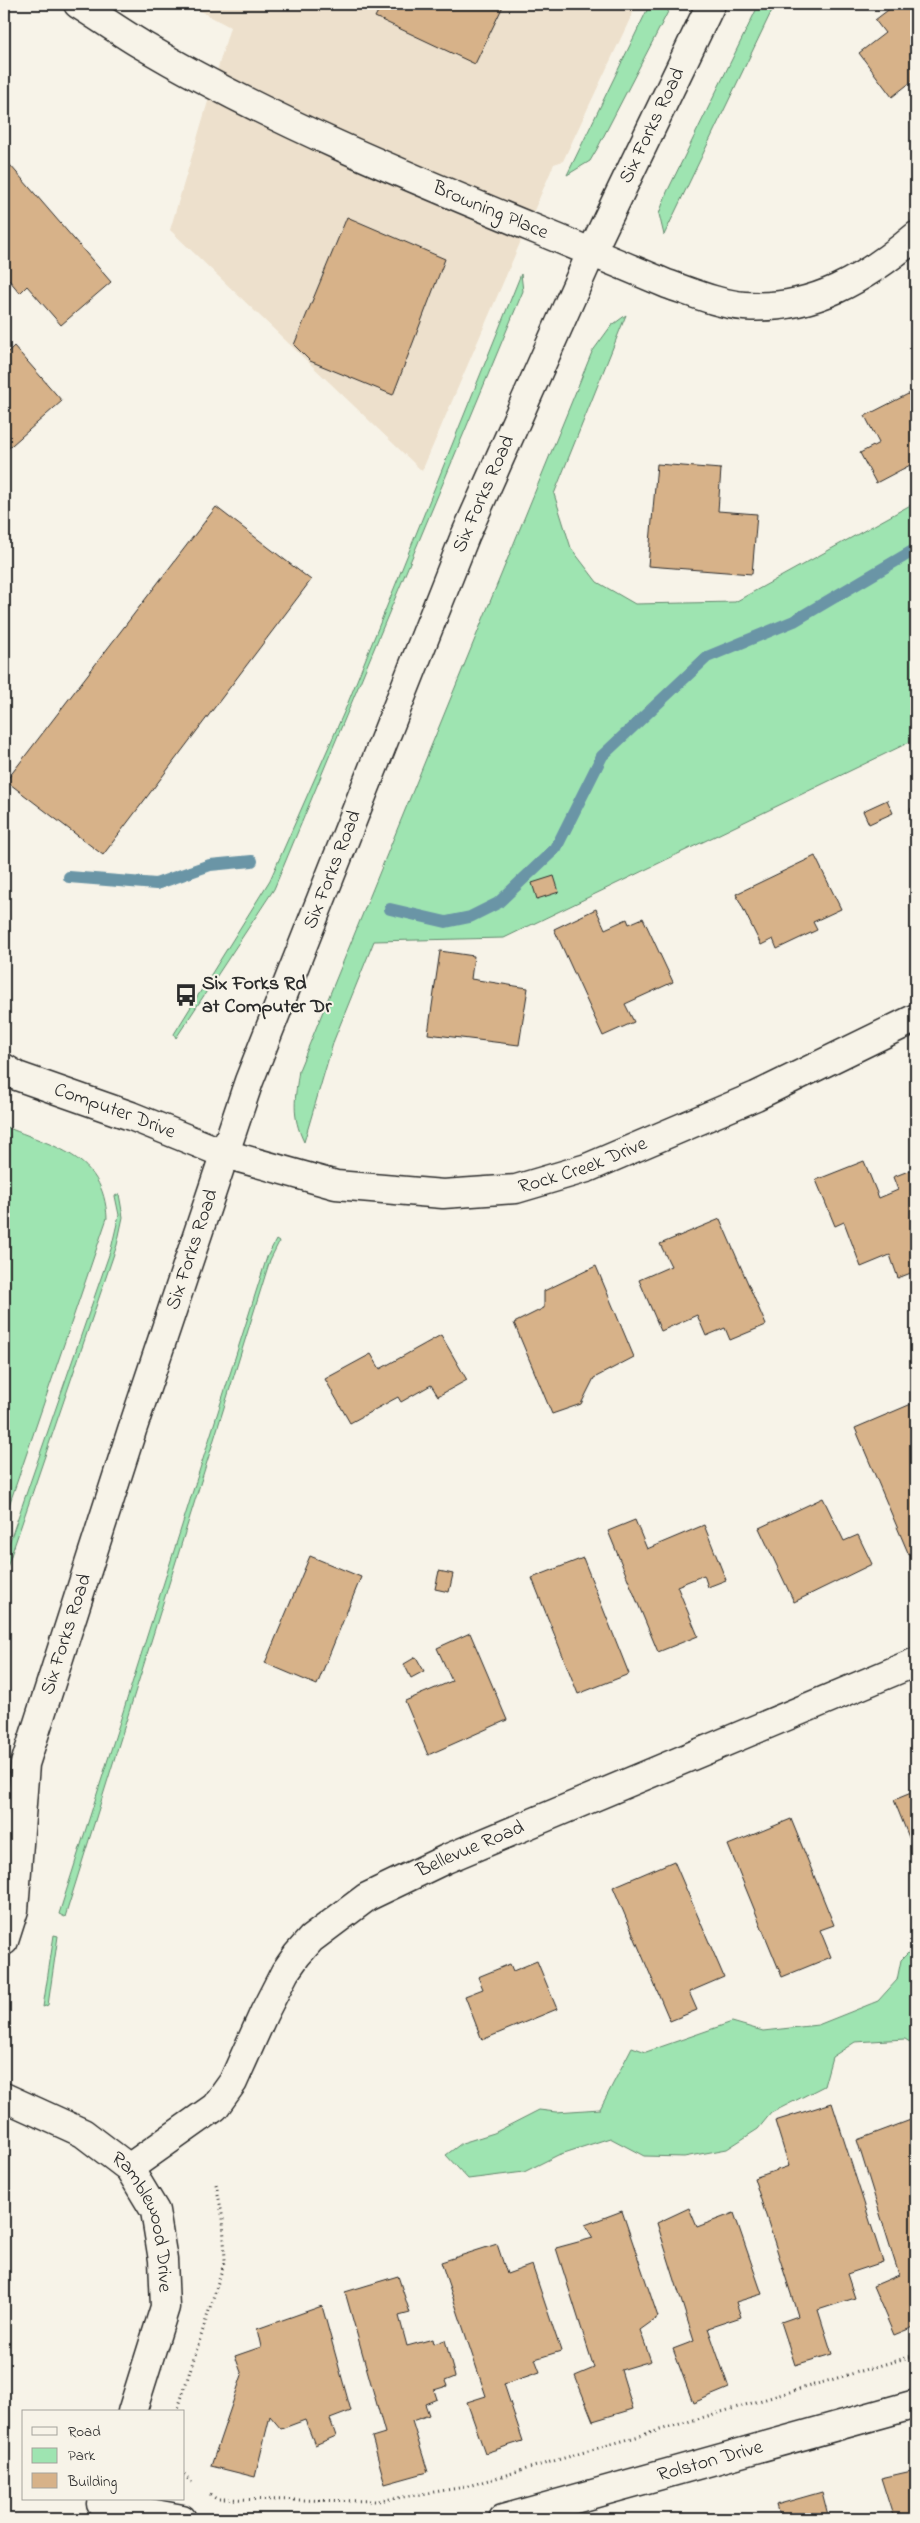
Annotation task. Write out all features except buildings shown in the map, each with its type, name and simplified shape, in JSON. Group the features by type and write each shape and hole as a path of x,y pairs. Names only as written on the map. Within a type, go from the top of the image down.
{"street":[{"name":"Browning Place","path":"78,4 141,45 225,90 369,159 667,284 709,298 744,306 810,300 842,288 897,252 916,236"},
{"name":"Six Forks Road","path":"4,1941 14,1910 25,1764 132,1430 249,1081 465,536 592,251 711,4"},
{"name":"Rock Creek Drive","path":"225,1154 336,1186 443,1194 516,1189 587,1168 635,1149 756,1096 916,1018"},
{"name":"Computer Drive","path":"4,1068 17,1076 131,1116 225,1154"},
{"name":"Bellevue Road","path":"128,2168 215,2108 233,2082 264,2013 285,1972 297,1955 311,1939 367,1896 446,1858 916,1662"},
{"name":"Six Forks Road","path":"4,1789 25,1764"},
{"name":"Ramblewood Drive","path":"4,2098 84,2133 128,2168 155,2212 163,2260 165,2307 133,2410"},
{"name":"Rolston Drive","path":"503,2519 916,2404"},
{"path":"100,2508 182,2519"}],"path":[{"path":"178,2410 225,2260 223,2219 216,2184"},
{"path":"204,2492 217,2499 378,2501 465,2487 916,2355"},
{"path":"185,2476 197,2488"}],"shaded area":[{"path":"187,4 637,4 563,161 554,164 422,471 170,230 230,27"}],"green space":[{"path":"650,4 672,4 590,161 567,175"},
{"path":"759,4 775,4 664,235 659,214 667,192"},
{"path":"521,274 523,291 274,889 176,1038 174,1034 270,880 345,710"},
{"path":"626,315 554,494 571,548 597,582 635,604 735,602 916,502 916,739 504,938 374,941 334,1040 304,1142 297,1123 295,1107 299,1070 592,352 611,326"},
{"path":"4,1126 57,1147 86,1166 97,1180 104,1197 107,1218 4,1520"},
{"path":"119,1194 123,1217 117,1245 4,1576 4,1558 111,1249 119,1215 115,1196"},
{"path":"276,1240 279,1242 270,1260 65,1917 59,1914 267,1257"},
{"path":"54,1935 58,1936 48,2005 43,2007"},
{"path":"916,1945 916,2046 905,2039 855,2042 832,2057 824,2086 771,2113 758,2129 727,2149 684,2157 644,2156 610,2138 558,2155 524,2172 468,2179 446,2155 462,2143 494,2133 539,2110 556,2112 600,2109 632,2047 646,2052 732,2022 763,2031 818,2025 878,2001 897,1980 901,1960"}],"waterway":[{"path":"390,909 446,922 470,917 498,903 556,848 602,756 707,657 794,621 916,549"},
{"path":"69,877 156,884 210,865 252,861"}],"place":[{"name":"Six Forks Rd at Computer Dr","path":"186,995"}]}
